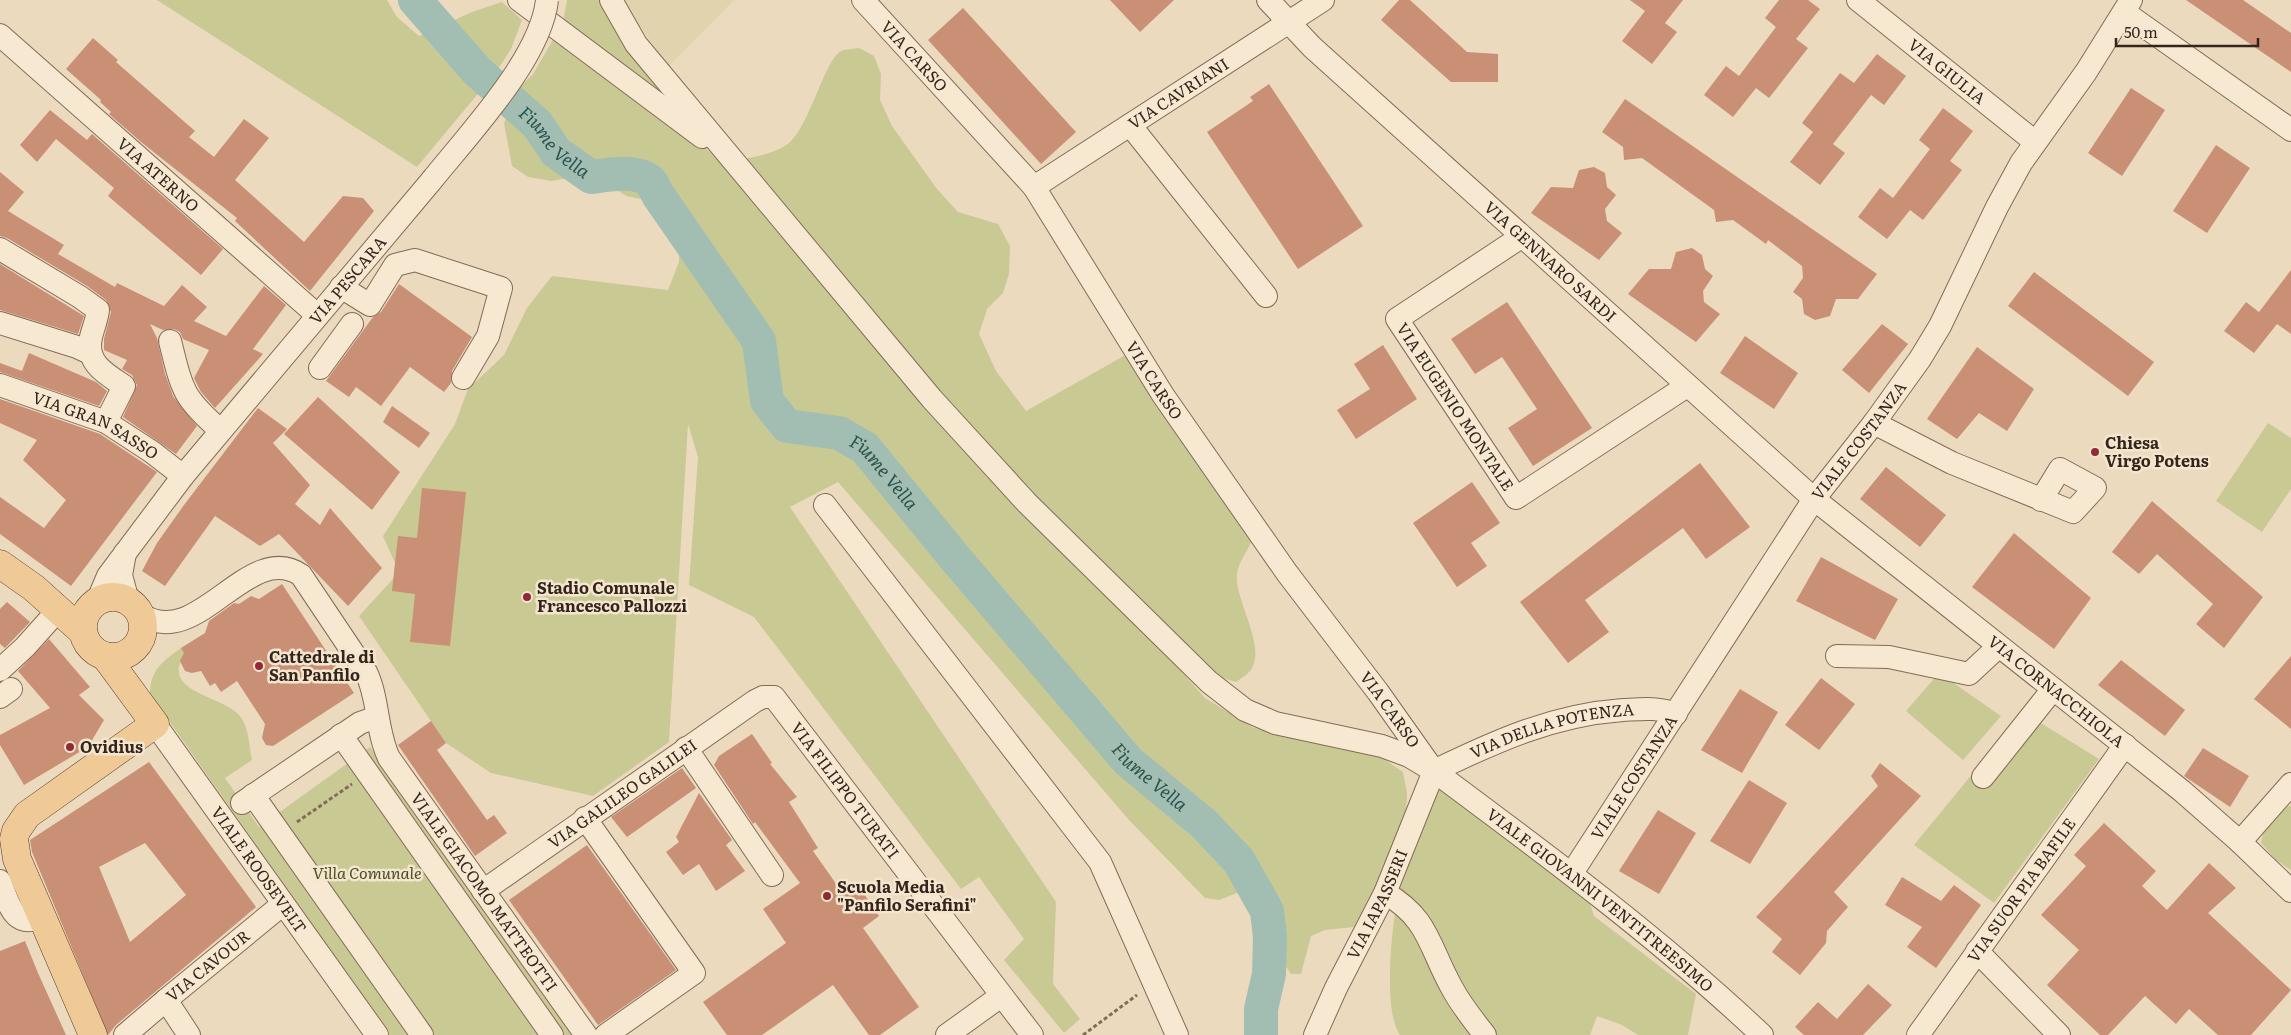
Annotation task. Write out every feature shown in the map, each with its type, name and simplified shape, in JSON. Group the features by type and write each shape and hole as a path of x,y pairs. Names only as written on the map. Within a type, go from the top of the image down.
{"main road":[{"path":"0,564 34,588 59,609 83,632 91,647 106,656 125,654 136,647 143,631 134,607 112,597 95,603 60,599 34,588"},
{"path":"83,632 84,617 95,603"},
{"name":"VIALE ROOSEVELT","path":"136,647 135,671 148,714"},
{"name":"VIALE ROOSEVELT","path":"106,656 148,714"},
{"path":"93,1035 17,859 14,839 20,823 148,714"}],"street":[{"path":"519,0 729,156"},
{"name":"VIA PESCARA","path":"95,603 103,584 183,476 432,180 502,92 534,39 547,0"},
{"path":"611,0 636,44 932,399 1026,503 1209,682 1245,710 1275,723 1382,746 1409,756 1434,771"},
{"name":"VIA CARSO","path":"863,0 1034,187 1163,395 1287,573 1378,692 1434,771"},
{"name":"VIA GENNARO SARDI","path":"1268,0 1289,24 1521,237 1814,499"},
{"name":"VIA CAVRIANI","path":"1034,187 1289,24 1323,0"},
{"name":"VIA GIULIA","path":"1858,0 2035,142"},
{"path":"2127,6 2291,130"},
{"name":"VIALE COSTANZA","path":"1572,873 1814,499 1874,423 1920,359 1940,326 2009,185 2035,142 2081,79 2127,6"},
{"name":"VIA ATERNO","path":"0,35 315,318 346,333 320,368"},
{"path":"1130,125 1266,296"},
{"name":"VIA EUGENIO MONTALE","path":"1521,237 1397,319 1516,498 1687,386"},
{"path":"0,249 98,310 91,338 90,353 96,365 124,386 106,422"},
{"path":"341,287 370,306 395,265 415,260 501,288 488,336 464,378"},
{"path":"0,323 69,344 90,353"},
{"path":"170,341 185,394 200,413 220,430"},
{"name":"VIA GRAN SASSO","path":"0,386 106,422 152,452 183,476"},
{"path":"1874,423 1952,463 2042,500"},
{"name":"VIA CORNACCHIOLA","path":"1814,499 1998,647 2125,745 2240,842 2291,891"},
{"path":"825,505 1100,862 1177,1035"},
{"name":"VIA PESCARA","path":"127,550 122,561 121,575 134,607"},
{"name":"VIALE GIACOMO MATTEOTTI","path":"134,607 160,622 180,620 200,610 265,570 280,568 295,571 311,587 363,666 372,686 384,748 396,768 586,1035"},
{"path":"0,670 59,609"},
{"path":"1837,656 1889,657 1969,674 1998,647"},
{"path":"1983,777 2053,689"},
{"name":"VIA GALILEO GALILEI","path":"483,891 686,748 763,697"},
{"name":"VIA FILIPPO TURATI","path":"763,697 774,697 780,703 1032,1035"},
{"name":"VIA DELLA POTENZA","path":"1434,771 1484,747 1545,723 1599,712 1654,708 1676,714"},
{"name":"VIALE ROOSEVELT","path":"148,714 377,1035"},
{"path":"377,717 366,720 342,735 248,799 280,833 422,1035"},
{"path":"342,735 552,1035"},
{"name":"VIA SUOR PIA BAFILE","path":"1918,1035 2125,745"},
{"path":"686,748 772,876"},
{"name":"VIALE GIOVANNI VENTITREESIMO","path":"1434,771 1572,873 1693,970 1762,1035"},
{"name":"VIA IAPASSERI","path":"1315,1035 1332,995 1385,893 1434,771"},
{"path":"2240,842 2291,784"},
{"path":"585,818 694,972 606,1035"},
{"path":"0,881 17,917 31,922 42,917"},
{"path":"1385,893 1411,911 1422,923 1451,986 1463,1006 1485,1035"},
{"name":"VIA CAVOUR","path":"189,1035 166,1000 283,904"},
{"path":"1978,951 2059,1035"},
{"path":"946,1035 1001,996"},
{"path":"125,1035 166,1000"}],"path":[{"path":"280,833 368,773"},
{"path":"1084,1035 1153,982"}],"shaded area":[{"path":"624,0 734,0 669,66 630,13"}],"green space":[{"path":"157,0 387,0 397,17 419,36 472,12 502,2 522,20 511,49 496,72 417,167"},
{"path":"567,0 607,0 689,117 563,22"},
{"path":"554,38 693,138 732,171 1205,698 1254,728 1315,743 1375,753 1403,772 1407,792 1406,813 1396,847 1380,880 1354,927 1325,930 1311,936 1301,974 1291,974 1285,965 1280,927 1237,893 1219,900 1205,898 1129,820 838,482 790,507 1056,902 1053,984 1080,1019 1064,1033 1004,960 1024,939 979,877 961,889 754,617 689,585 698,457 688,424 669,742 593,796 491,773 446,743 359,616 394,578 395,563 383,536 455,424 468,389 504,355 527,308 552,276 668,290 679,262 679,245 661,211 641,199 626,196 613,187 603,171 552,181 528,177 512,166 504,123 521,86 533,74"},
{"path":"859,48 874,56 881,74 880,100 892,126 937,189 958,212 998,224 1010,246 1009,274 1003,293 987,309 979,334 996,371 1026,411 1131,352 1253,534 1238,568 1237,584 1253,636 1255,660 1251,670 1236,682 1216,676 1019,485 739,160 772,152 790,142 798,133 835,57 843,50"},
{"path":"2268,423 2291,438 2291,489 2262,532 2216,501"},
{"name":"Villa Comunale","path":"181,648 185,654 179,667 180,677 186,685 230,708 239,715 245,725 252,760 225,778 259,827 370,747 573,1035 390,1035 150,694 155,672 163,662"},
{"path":"1939,673 2001,716 1963,760 1906,711"},
{"path":"2023,712 2099,759 1994,903 1914,845"},
{"path":"1441,782 1589,900 1594,916 1696,994 1688,1035 1638,1035 1622,1025 1597,1016 1590,1035 1400,1035 1394,1019 1390,997 1390,970 1400,881 1411,840"},
{"path":"2291,805 2291,870 2276,860 2261,843 2267,825 2275,816"}],"building":[{"path":"1110,0 1174,0 1140,32"},
{"path":"1399,0 1410,0 1467,52 1498,54 1498,82 1451,82 1381,20"},
{"path":"1630,0 1683,0 1665,23 1677,32 1652,64 1622,41 1645,11"},
{"path":"1779,0 1808,0 1820,9 1796,39 1808,48 1769,98 1756,88 1733,117 1704,95 1726,66 1739,76 1776,27 1765,18"},
{"path":"2186,0 2243,0 2291,33 2291,72"},
{"path":"963,8 1076,132 1041,164 928,40"},
{"path":"93,38 118,60 116,62 195,131 189,137 214,157 244,119 269,138 235,180 304,242 343,196 363,198 374,211 310,291 235,221 237,218 141,142 109,114 111,112 100,102 101,100 66,69"},
{"path":"1877,54 1906,76 1884,105 1871,95 1833,144 1845,153 1820,185 1790,162 1813,132 1802,123 1840,73 1854,83"},
{"path":"1269,84 1363,226 1298,269 1207,132 1253,101 1250,97"},
{"path":"2131,88 2165,110 2122,176 2088,153"},
{"path":"1625,99 1877,274 1858,299 1836,299 1830,316 1815,320 1804,314 1802,299 1793,292 1803,278 1802,266 1768,240 1766,244 1733,220 1716,222 1714,210 1642,158 1624,160 1623,147 1602,132"},
{"path":"1943,108 1973,131 1950,161 1962,170 1923,220 1910,210 1887,239 1858,217 1880,188 1893,198 1930,149 1919,140"},
{"path":"50,110 87,140 92,134 223,249 201,275 108,196 114,188 56,139 37,162 20,145"},
{"path":"2216,145 2250,168 2207,233 2173,211"},
{"path":"1594,167 1605,173 1607,187 1616,195 1605,209 1607,221 1622,233 1599,260 1531,213 1551,187 1573,188 1579,170"},
{"path":"0,172 24,192 8,211 64,245 58,254 115,287 117,283 164,306 182,285 207,307 194,321 226,336 264,286 286,305 253,349 263,354 215,408 201,392 194,378 209,350 183,339 180,332 174,329 163,330 150,324 157,338 165,374 173,396 197,426 176,454 123,417 137,385 132,375 122,369 127,360 104,350 104,339 111,312 106,300 87,286 7,238 0,236"},
{"path":"1692,248 1702,255 1705,269 1713,276 1703,291 1704,302 1720,314 1696,342 1628,294 1649,269 1671,269 1676,252"},
{"path":"0,264 84,316 78,334 0,310"},
{"path":"2291,270 2291,334 2277,324 2254,353 2224,331 2246,302 2259,312"},
{"path":"2034,272 2154,362 2128,396 2008,306"},
{"path":"399,284 472,337 452,371 451,383 444,392 410,367 381,406 356,387 349,397 326,381 373,317 381,312"},
{"path":"1507,302 1592,428 1533,466 1508,428 1537,409 1502,357 1475,374 1451,339"},
{"path":"1882,324 1908,344 1869,393 1842,370"},
{"path":"1745,336 1798,373 1774,409 1720,373"},
{"path":"1383,345 1417,399 1356,439 1337,410 1370,389 1354,364"},
{"path":"1977,347 2034,389 2007,431 1979,413 1957,439 1927,419"},
{"path":"29,353 96,382 107,391 99,406 0,372 0,363 22,371"},
{"path":"318,397 400,472 372,510 284,434"},
{"path":"0,399 100,434 157,472 71,586 0,534 0,497 44,528 66,500 23,460 37,440 0,423"},
{"path":"392,406 430,433 419,448 383,422"},
{"path":"258,408 287,429 273,443 310,485 295,504 320,525 330,508 382,568 348,606 279,534 260,546 215,516 165,586 142,571 157,543 184,505"},
{"path":"1700,463 1750,527 1706,559 1683,528 1585,600 1609,632 1568,663 1520,602"},
{"path":"1886,467 1946,515 1920,547 1860,499"},
{"path":"1472,482 1500,523 1471,543 1487,566 1457,587 1413,523"},
{"path":"422,488 466,492 450,646 410,642 415,594 392,591 398,536 417,538"},
{"path":"2152,501 2263,597 2224,648 2196,624 2213,604 2157,554 2139,574 2112,552"},
{"path":"2014,533 2091,598 2054,649 1972,587"},
{"path":"1821,557 1898,599 1875,640 1796,601"},
{"name":"Cattedrale di San Panfilo","path":"282,584 354,693 273,746 266,745 262,738 265,724 237,681 221,692 215,683 210,686 201,671 192,673 185,671 180,661 184,653 181,648 205,633 209,621 234,603 239,604 251,596 259,599"},
{"path":"7,602 30,622 5,648 0,644 0,609"},
{"path":"49,639 90,687 79,695 104,720 88,747 24,785 0,745 0,735 50,708 18,671"},
{"path":"2291,656 2291,729 2254,699"},
{"path":"2121,660 2185,710 2165,736 2098,685"},
{"path":"1821,678 1855,704 1819,750 1785,725"},
{"path":"1740,689 1778,712 1742,773 1701,750"},
{"path":"431,721 446,743 437,750 487,820 494,815 507,833 475,856 398,745"},
{"path":"752,734 772,763 770,764 797,797 789,802 818,848 813,851 844,895 858,885 879,916 863,928 919,1007 880,1035 869,1035 833,985 762,1035 727,1035 703,1002 786,943 763,909 800,883 755,822 753,824 714,765 719,756"},
{"path":"2203,748 2249,776 2230,807 2184,776"},
{"path":"149,762 256,907 116,1025 108,1035 32,852 30,840","holes":["145,843 186,895 130,942 99,867"]},
{"path":"1880,763 1921,796 1834,892 1848,907 1827,931 1826,943 1800,975 1772,952 1782,939 1756,917 1878,786 1871,776"},
{"path":"682,768 696,788 627,837 611,817"},
{"path":"1749,780 1787,803 1750,864 1710,841"},
{"path":"699,793 732,840 726,845 745,871 716,891 699,864 683,875 666,852 679,842 676,837"},
{"path":"1658,810 1696,833 1659,894 1619,871"},
{"path":"2104,823 2156,871 2142,886 2167,910 2209,863 2236,888 2208,913 2291,990 2251,1035 2218,1035 2189,1009 2176,1024 2145,996 2108,1035 2100,1035 2047,985 2079,950 2041,915 2086,866 2074,855"},
{"path":"587,845 676,970 598,1025 509,900"},
{"path":"1902,877 1941,901 1954,885 1981,905 1936,968 1907,947 1922,927 1885,905"},
{"path":"25,941 66,1035 0,1035 0,951"},
{"path":"1868,984 1892,1005 1863,1035 1804,1035 1795,1027 1818,1002 1837,1019"}],"waterway":[{"name":"Fiume Vella","path":"415,0 477,71 537,124 556,152 591,177 629,174 644,177 650,181 759,341 767,401 787,426 839,433 865,448 955,558 1128,761 1204,824 1239,861 1267,911 1270,937 1269,974 1261,1009 1261,1035"}],"place":[{"name":"Chiesa Virgo Potens","path":"2095,452"},
{"name":"Stadio Comunale Francesco Pallozzi","path":"527,597"},
{"name":"Cattedrale di San Panfilo","path":"259,666"},
{"name":"Ovidius","path":"70,747"},
{"name":"Scuola Media \"Panfilo Serafini\"","path":"827,896"}]}
